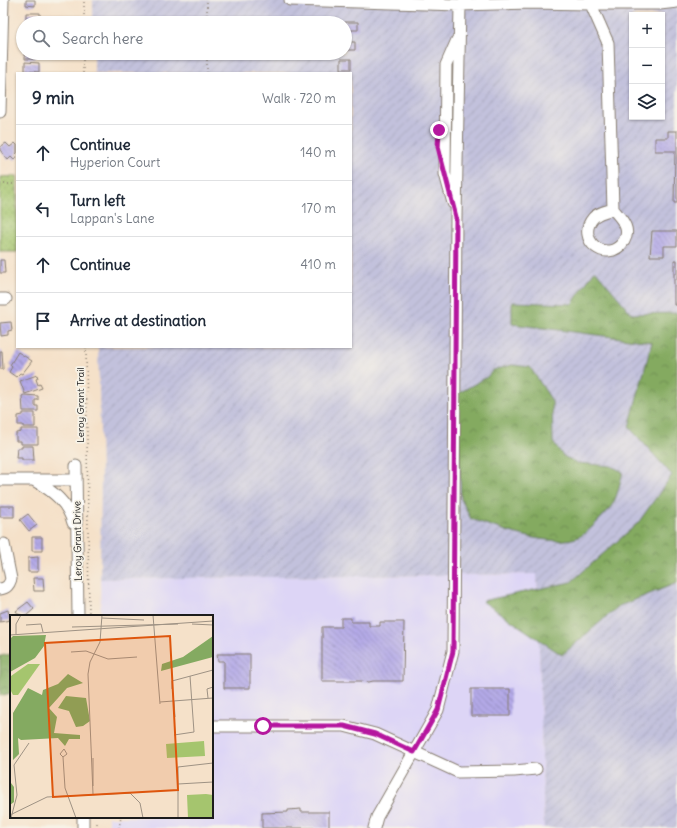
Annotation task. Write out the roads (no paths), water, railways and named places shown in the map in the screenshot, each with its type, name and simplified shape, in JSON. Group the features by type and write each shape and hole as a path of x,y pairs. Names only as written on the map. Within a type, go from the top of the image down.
{"street":[{"path":"0,112 3,0"},
{"path":"290,0 460,5 589,2 660,4 677,2"},
{"path":"589,2 608,43 613,209"},
{"path":"374,828 377,817 438,710 453,651 456,217 460,5"},
{"path":"456,217 438,147 439,109 446,65 459,36"},
{"name":"Leroy Grant Drive","path":"76,466 78,615"},
{"path":"0,480 76,480"},
{"path":"33,480 46,487 65,505 72,519 77,536"},
{"path":"0,589 9,585 11,579 4,544"},
{"path":"213,726 344,726 375,734 458,772 536,769"}]}
